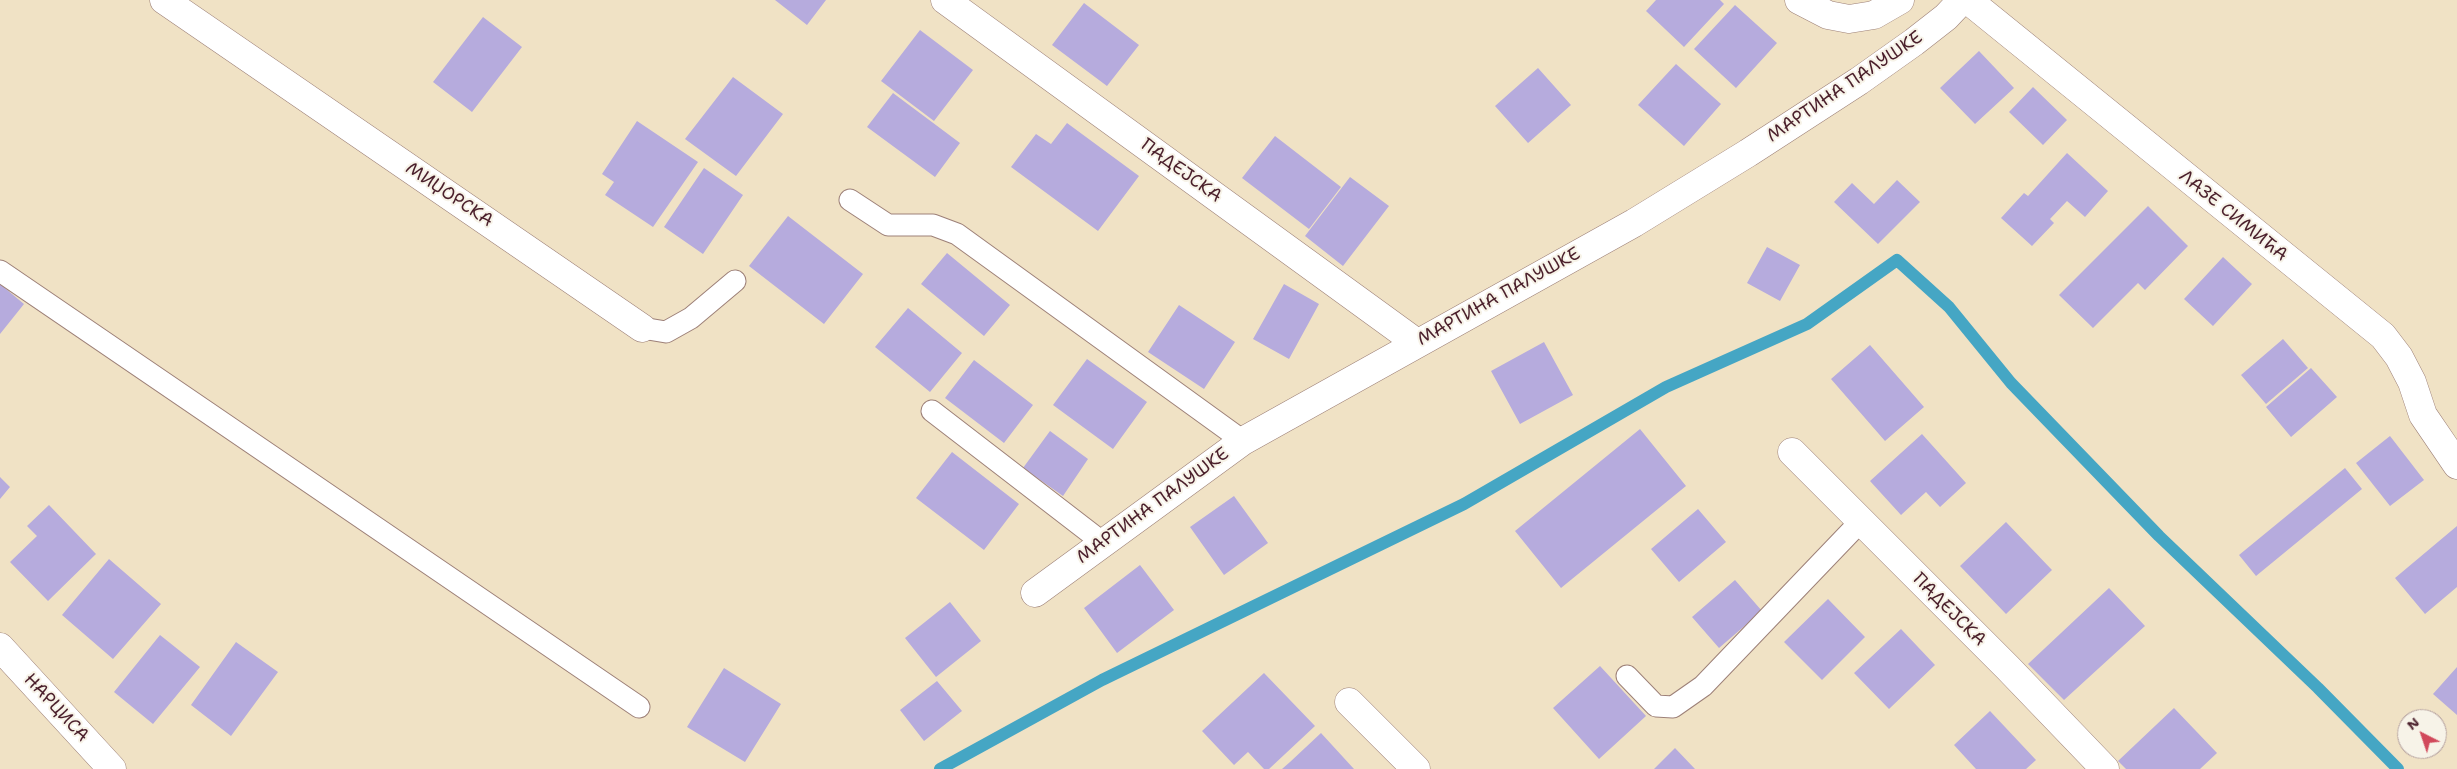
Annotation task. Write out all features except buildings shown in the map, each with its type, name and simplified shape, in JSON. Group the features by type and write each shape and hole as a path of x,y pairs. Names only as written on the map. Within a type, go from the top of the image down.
{"street":[{"name":"МИЏОРСКА","path":"164,0 642,328"},
{"name":"ПАДЕЈСКА","path":"945,0 1417,343"},
{"path":"1799,0 1828,15 1849,19 1874,15 1900,0"},
{"name":"МАРТИНА ПАЛУШКЕ","path":"1035,593 1102,542 1243,442 1634,223 1748,153 1906,48 1946,17 1962,0"},
{"name":"ЛАЗЕ СИМИЋА","path":"1968,0 2383,336 2399,357 2412,382 2423,416 2457,465"},
{"name":"ПАДЕЈСКА","path":"1792,452 2008,668 2105,769"},
{"name":"НАРЦИСА","path":"0,647 112,769"},
{"path":"1349,702 1416,769"}],"lane":[{"path":"850,200 888,225 933,225 957,234 1243,442"},
{"path":"0,271 639,707"},
{"name":"МИЏОРСКА","path":"642,328 666,332 691,318 735,281"},
{"path":"932,411 1102,542"},
{"path":"1626,676 1656,706 1673,707 1703,686 1860,521"}],"waterway":[{"path":"940,769 1102,680 1464,504 1666,387 1807,324 1897,260 1949,307 2011,383 2159,536 2318,688 2398,769"}]}
